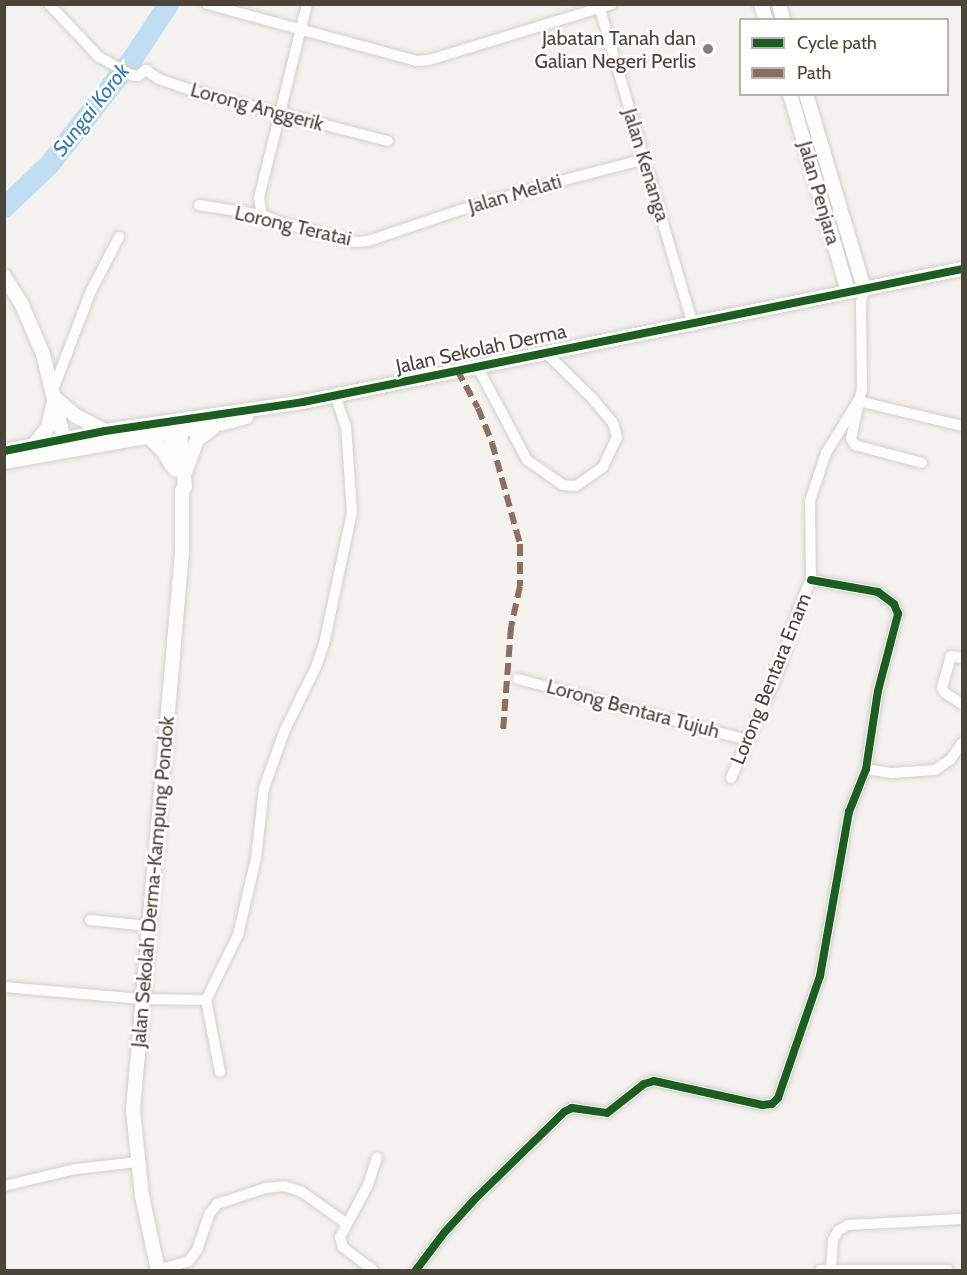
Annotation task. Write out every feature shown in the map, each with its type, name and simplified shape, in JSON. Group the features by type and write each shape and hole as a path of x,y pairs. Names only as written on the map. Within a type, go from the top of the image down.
{"street":[{"name":"Lorong Anggerik","path":"49,4 99,57 121,71 138,76 146,70 159,79 178,86 278,115 388,141"},
{"path":"207,4 417,61 429,60 612,4"},
{"path":"262,214 259,198 307,4"},
{"name":"Jalan Kenanga","path":"600,9 646,159 692,322"},
{"name":"Jalan Penjara","path":"791,96 848,291"},
{"path":"807,96 864,288 861,304 862,387 851,436 855,445 922,463"},
{"name":"Jalan Melati","path":"386,235 454,212 646,159"},
{"name":"Lorong Teratai","path":"199,205 262,214 282,223 355,242 386,235"},
{"path":"34,445 48,427 54,394 91,291 119,237"},
{"name":"Jalan Sekolah Derma","path":"4,451 34,445 149,437 175,426 963,269"},
{"path":"4,276 32,326 54,394 65,444"},
{"path":"848,291 861,304"},
{"path":"477,366 526,460 563,485 576,486 603,467 617,437 613,423 590,396 545,352"},
{"path":"54,394 76,417 105,431"},
{"path":"220,1072 206,1000 238,935 256,858 264,788 284,732 321,652 352,512 346,427 335,395"},
{"path":"858,401 963,426"},
{"path":"416,1270 444,1233 476,1198 564,1112 572,1108 607,1113 644,1084 654,1081 762,1105 776,1101 816,992 849,812 867,769 878,691 898,614 894,604 878,592 811,580 810,501 826,453 858,401"},
{"name":"Jalan Sekolah Derma","path":"4,462 105,431 220,424 303,402"},
{"path":"149,437 180,474 197,440 220,424"},
{"name":"Jalan Sekolah Derma-Kampung Pondok","path":"158,1270 137,1162 133,1110 182,552 182,491 178,488 180,474 175,426"},
{"name":"Lorong Bentara Enam","path":"731,778 778,672 798,610 811,580"},
{"path":"963,658 951,656 942,688 945,693 963,704"},
{"name":"Lorong Bentara Tujuh","path":"518,679 748,740"},
{"path":"867,769 892,773 935,770 950,760 963,743"},
{"path":"90,920 148,926"},
{"path":"4,987 141,999 206,1000"},
{"path":"373,1270 341,1244 340,1237 368,1185 377,1156"},
{"path":"4,1186 76,1169 137,1162"},
{"path":"158,1270 189,1261 197,1250 210,1213 217,1204 266,1188 284,1186 302,1192 347,1224"},
{"path":"948,1270 825,1270 832,1240 838,1231 848,1225 963,1219"}],"waterway":[{"name":"Sungai Korok","path":"4,207 49,164 133,57 168,4"}],"marked path":[{"path":"457,370 478,408 492,443 520,544 520,586 511,627 503,730"}],"cycle path":[{"path":"4,451 105,431 303,402 962,269"},
{"path":"416,1270 444,1233 476,1198 564,1112 572,1108 607,1113 644,1084 654,1081 762,1105 772,1104 778,1098 820,976 849,812 866,769 878,691 898,614 894,604 878,592 811,580"}],"place":[{"name":"Jabatan Tanah dan Galian Negeri Perlis","path":"708,49"}]}
